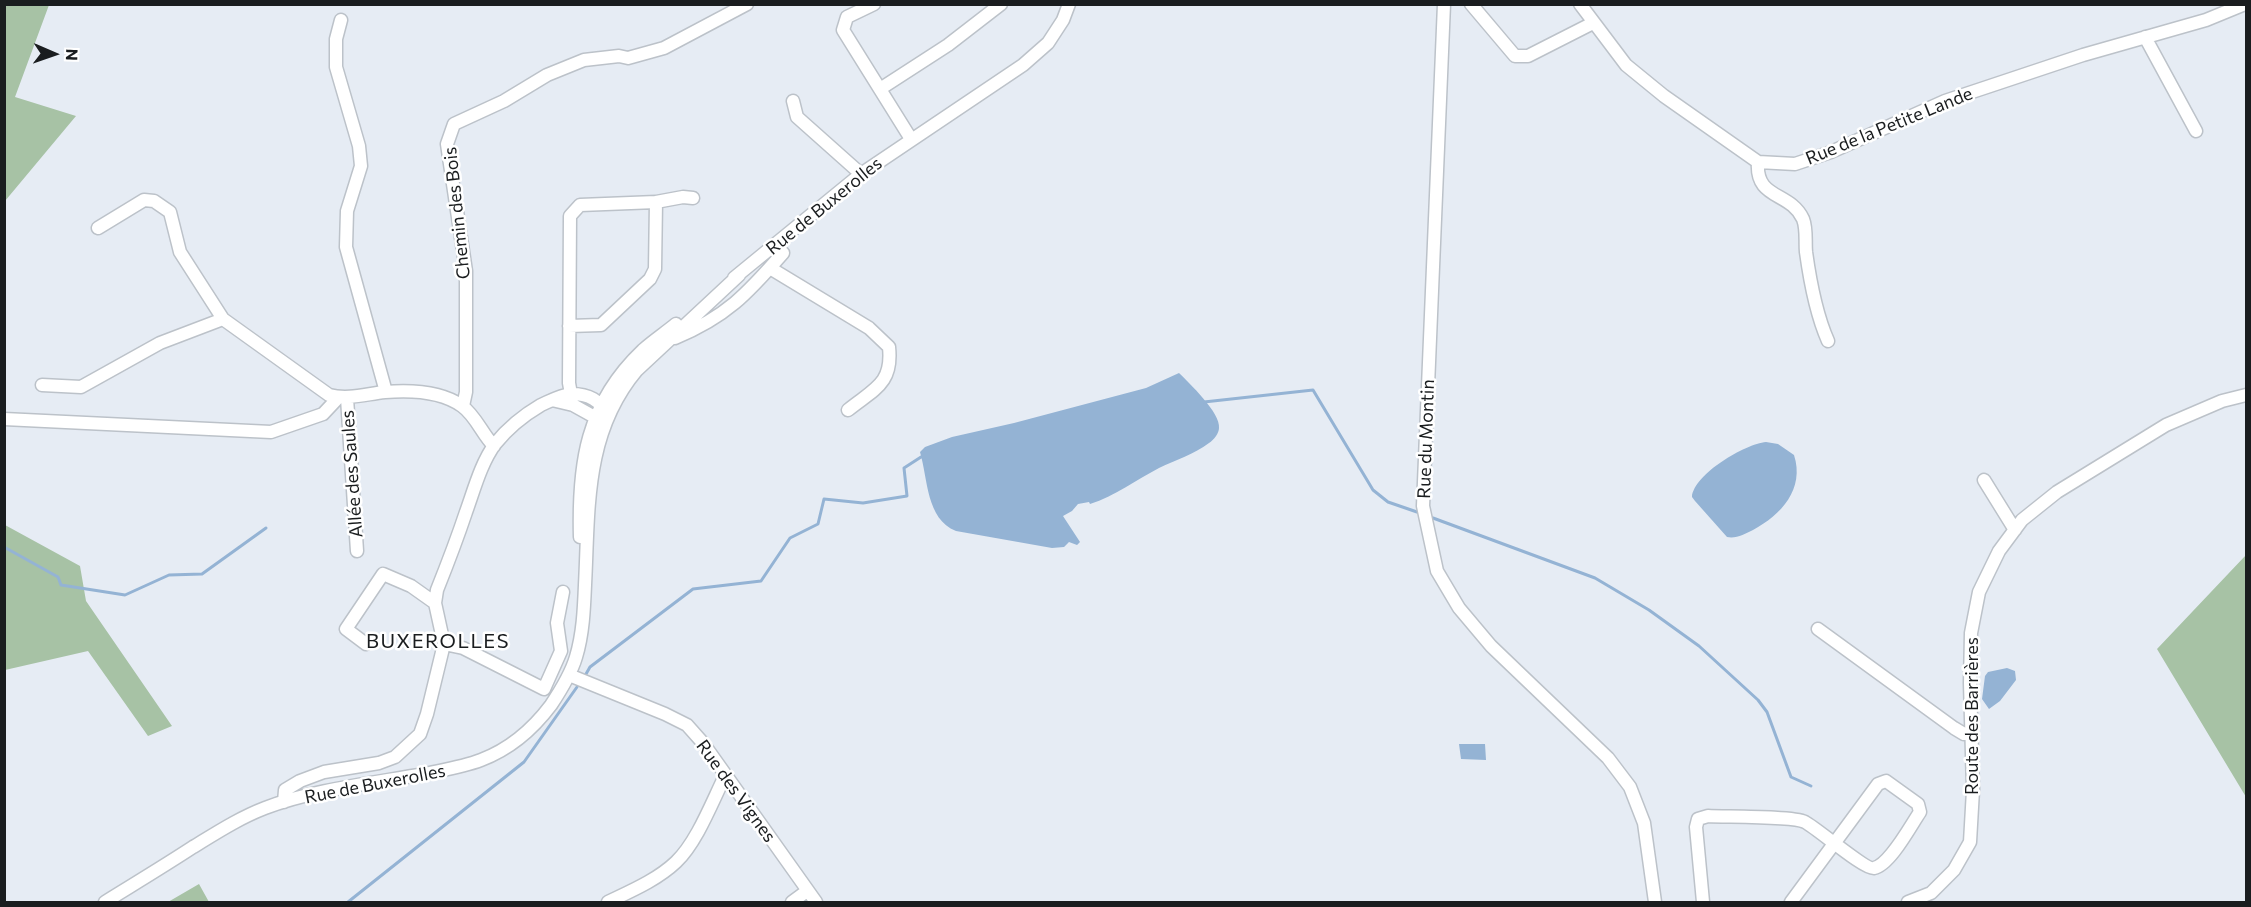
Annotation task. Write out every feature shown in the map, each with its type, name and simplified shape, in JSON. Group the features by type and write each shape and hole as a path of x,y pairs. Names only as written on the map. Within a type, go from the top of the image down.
{"street":[{"name":"Chemin des Bois","path":"463,406 466,392 466,271 447,144 454,124 504,101 547,75 584,60 619,56 628,58 664,48 734,13 747,4"},
{"path":"874,4 847,17 843,30 911,139"},
{"path":"880,89 948,45 1001,4"},
{"name":"Rue de Buxerolles","path":"105,903 249,814 284,796 457,768 482,760 504,749 527,732 552,704 569,675 581,639 583,612 579,499 582,468 588,438 623,372 644,350 832,196 911,139 1023,65 1048,43 1063,20 1069,4"},
{"name":"Rue du Montin","path":"1444,4 1423,506 1437,571 1459,608 1491,646 1608,758 1630,787 1644,823 1654,903"},
{"path":"1471,4 1515,56 1520,57 1528,56 1593,23"},
{"path":"1580,4 1626,65 1664,96 1758,162 1759,182 1784,200 1803,219 1811,280 1822,328 1828,341"},
{"name":"Rue de la Petite Lande","path":"1758,162 1795,164 1831,152 1945,101 2083,55 2206,20 2245,4"},
{"path":"341,20 336,39 336,67 359,146 361,166 347,211 346,247 386,392"},
{"path":"2145,37 2196,131"},
{"path":"793,101 797,117 861,174"},
{"path":"571,394 569,383 570,216 580,205 656,202 682,196 693,198"},
{"path":"98,228 144,200 154,201 170,212 180,252 224,319 329,395 342,398 386,392 438,395 463,406 494,446"},
{"path":"569,326 600,326 650,279 655,269 656,202"},
{"path":"668,342 703,327 731,309 783,253"},
{"path":"770,268 869,328 889,347 891,363 886,379 848,410"},
{"path":"739,274 751,290"},
{"name":"Rue de Buxerolles","path":"602,412 637,370 739,274"},
{"path":"42,385 81,387 160,343 224,319"},
{"path":"284,796 300,781 324,772 379,763 395,757 420,734 444,644 435,603 437,590 480,473 494,446 531,411 552,400 571,394 594,399 602,412 591,415 573,405 552,400"},
{"name":"Route des Barrières","path":"1908,903 1931,893 1954,870 1970,842 1972,823 1971,633 1979,592 2000,551 2022,520 2057,492 2166,425 2222,401 2247,395"},
{"path":"4,419 271,432 323,414 342,398"},
{"name":"Allée des Saules","path":"342,398 357,551"},
{"path":"1984,480 2015,530"},
{"path":"366,644 346,628 383,573 411,586 435,603"},
{"path":"444,644 463,648 544,689 561,651 557,623 563,592"},
{"path":"1818,629 1954,728 1964,734 1972,734"},
{"name":"Rue des Vignes","path":"569,675 687,725 703,743 816,903"},
{"path":"608,903 653,879 678,861 700,828 725,776"},
{"path":"1703,903 1696,827 1698,819 1708,816 1803,821 1836,843 1866,867 1874,868 1886,862 1920,812 1918,804 1886,781 1878,784 1836,843 1791,903"},
{"path":"792,903 807,891"}],"green space":[{"path":"5,4 49,5 15,97 76,116 5,201"},
{"path":"5,525 80,566 86,601 172,726 148,736 88,651 5,670"},
{"path":"2246,555 2246,797 2157,649"},
{"path":"199,884 209,902 168,902"}],"water":[{"path":"1179,373 1215,414 1219,428 1217,434 1211,442 1108,497 1090,504 1089,502 1078,504 1063,516 1080,542 1077,545 1069,542 1064,547 1052,548 956,531 939,517 930,497 920,452 925,447 952,437 1146,388"},
{"path":"1766,442 1778,444 1794,455 1797,467 1793,490 1788,500 1773,517 1740,536 1727,537 1692,497 1695,488 1711,470 1734,454"},
{"path":"2007,668 2015,671 2016,680 2000,701 1989,709 1982,699 1985,676 1988,672"},
{"path":"1459,744 1485,744 1486,760 1461,759"}],"waterway":[{"path":"1204,402 1313,390 1373,490 1388,502 1417,512"},
{"path":"586,674 590,667 693,589 761,581 790,538 818,524 824,499 863,503 907,496 904,468 924,457"},
{"path":"1433,518 1595,578 1649,610 1699,646 1758,700 1767,712 1791,777 1811,786"},
{"path":"4,547 58,577 61,585 125,595 169,575 202,574 266,528"},
{"path":"348,902 524,762 577,687"}],"district":[{"name":"BUXEROLLES","path":"438,641"}]}
